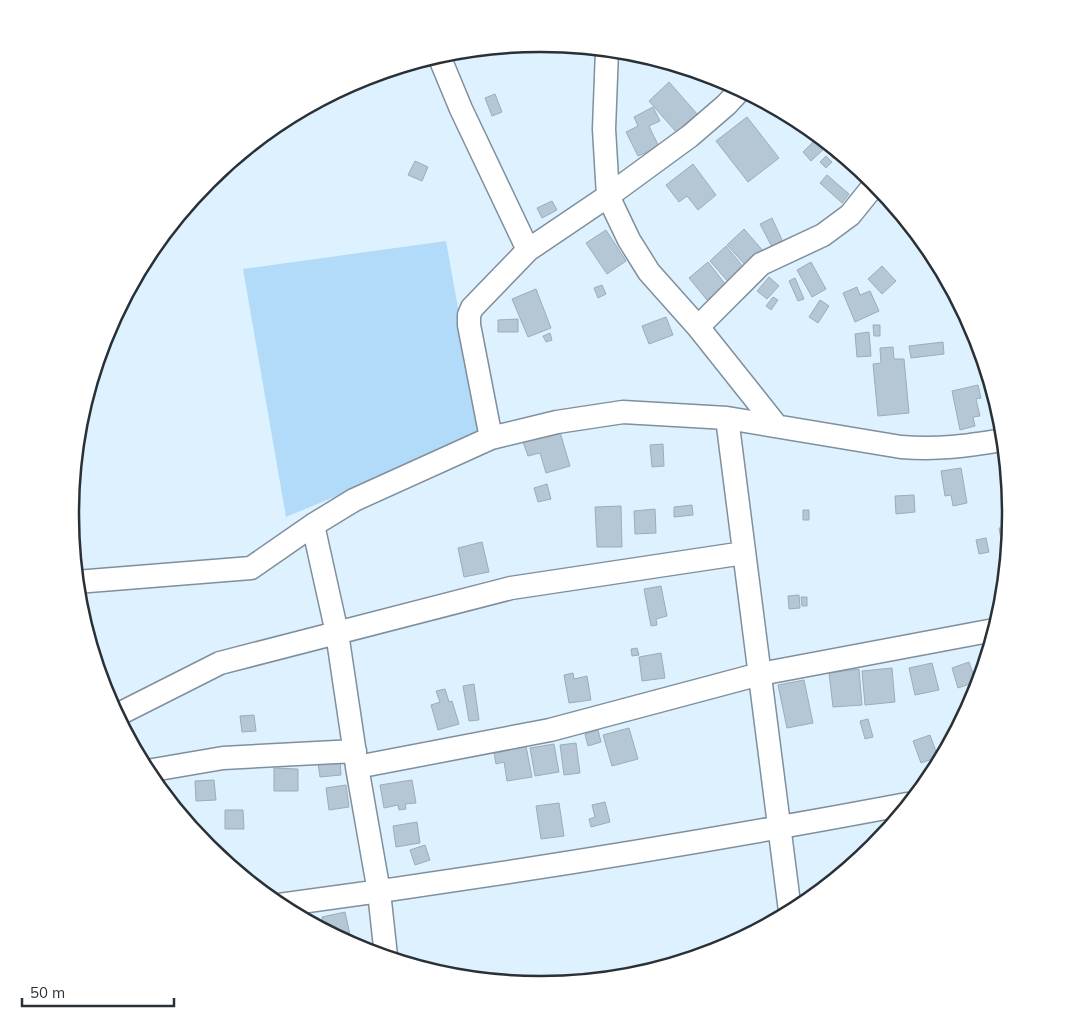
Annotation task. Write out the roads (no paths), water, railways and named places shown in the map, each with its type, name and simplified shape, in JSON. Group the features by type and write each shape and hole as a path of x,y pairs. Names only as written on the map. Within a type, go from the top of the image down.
{"street":[{"path":"607,57 604,129 608,196 629,240 649,272 698,327 776,425"},
{"path":"442,63 461,109 528,250"},
{"path":"491,438 469,325 469,316 472,308 528,250 608,196 690,136 735,96"},
{"path":"698,327 761,264 823,235 850,215 869,191"},
{"path":"83,581 251,568 313,524 354,500 491,438 557,422 612,413 727,418 901,447 930,449 960,447 996,441"},
{"path":"727,418 789,902"},
{"path":"313,524 337,633 379,892 385,948"},
{"path":"123,712 220,662 511,588 744,552"},
{"path":"156,770 223,758 356,759 550,730 760,674 986,631"},
{"path":"292,903 379,892 780,828 897,806"}]}
